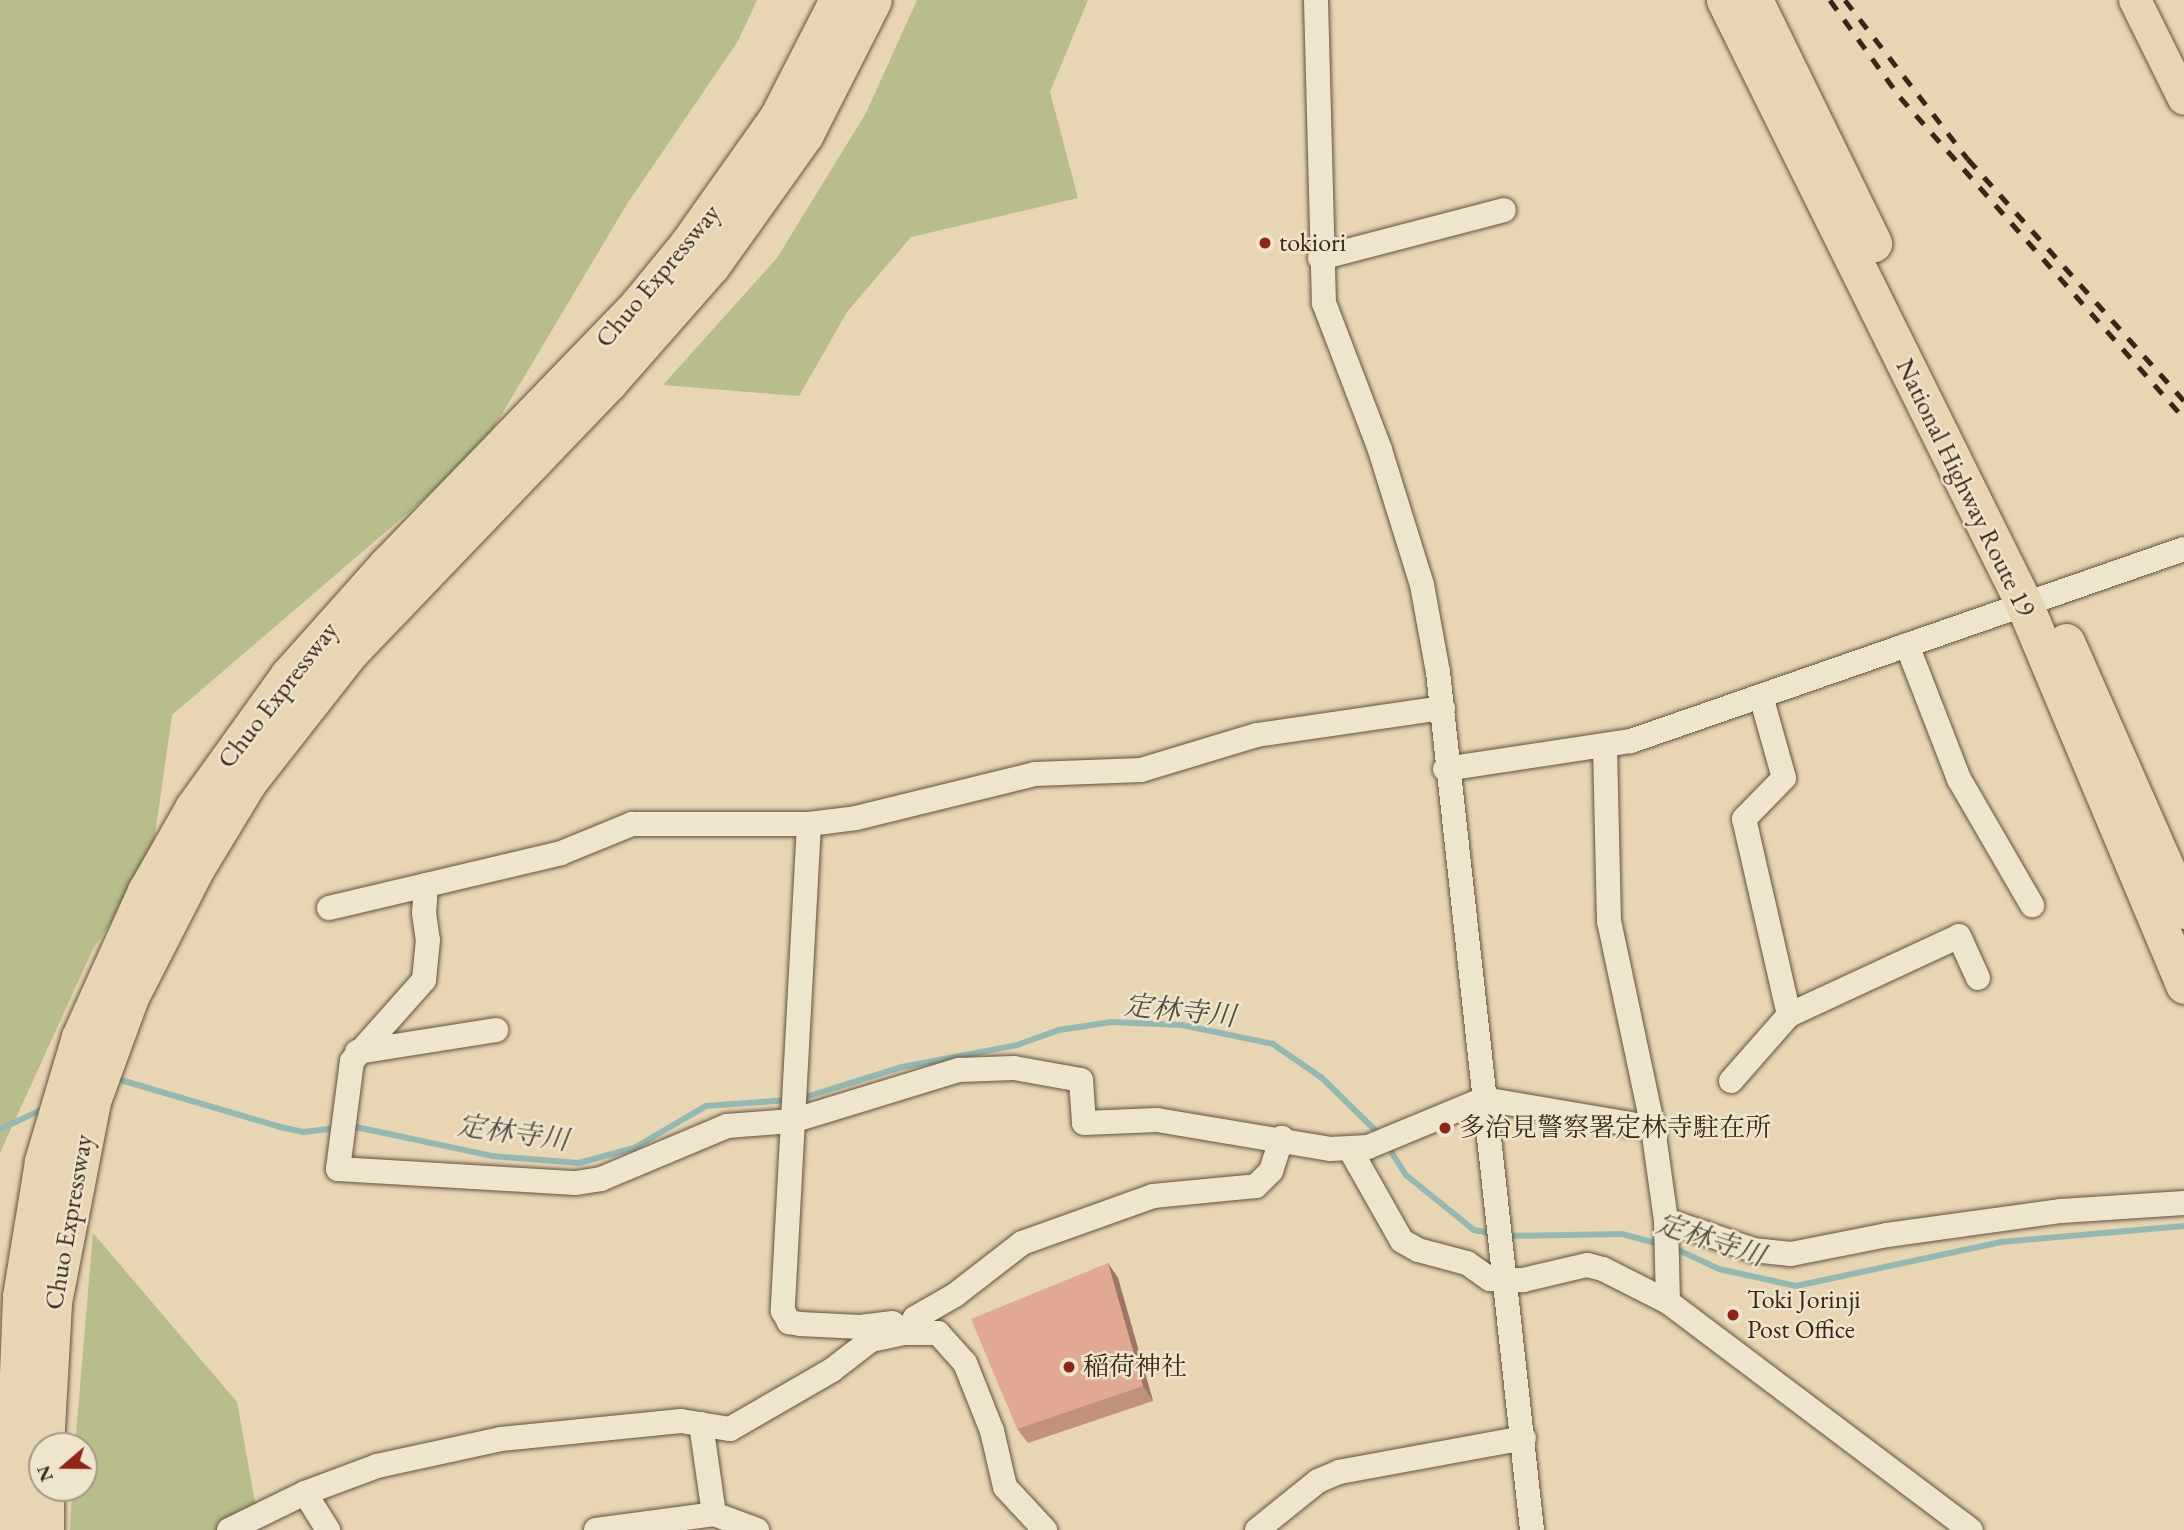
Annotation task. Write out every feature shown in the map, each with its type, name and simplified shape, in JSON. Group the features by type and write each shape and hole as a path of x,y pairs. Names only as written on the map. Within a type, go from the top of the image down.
{"highway":[{"name":"Chuo Expressway","path":"115,991 175,840 255,719 326,631 587,361 688,244 778,117 838,0"},
{"name":"Chuo Expressway","path":"46,1432 53,1302 50,1216 60,1094 115,991 280,739 399,599 609,383 711,266 804,134 873,0"},
{"name":"National Highway Route 19","path":"1725,0 2036,602 2184,985"},
{"name":"National Highway Route 19","path":"1754,0 2036,602 2184,910"},
{"name":"Chuo Expressway","path":"12,1530 14,1385 50,1216"},
{"path":"45,1502 45,1530"}],"main road":[{"path":"2135,0 2184,99"}],"street":[{"path":"1316,0 1320,258 1324,303 1380,450 1422,585 1443,708 1445,769 1465,908 1532,1530"},
{"path":"1320,258 1504,210"},
{"path":"1445,769 1605,746 1761,696 2184,549"},
{"path":"1907,645 1959,779 2032,905"},
{"path":"1761,696 1784,778 1744,819 1789,1015"},
{"path":"329,908 561,853 632,824 809,824 912,808 976,786 1035,774 1141,769 1257,735 1443,708"},
{"path":"1605,746 1609,922 1653,1128 1666,1220 1668,1302"},
{"path":"809,824 781,1295 789,1322 938,1333 965,1363 985,1408 1005,1487 1045,1530"},
{"path":"426,885 424,980 357,1052 349,1074 338,1169 576,1182 629,1171 727,1126 792,1121 959,1070 1014,1068 1081,1080 1084,1123 1157,1120 1351,1151 1408,1132 1437,1115 1484,1099 1653,1128"},
{"path":"1731,1081 1789,1015 1959,936 1978,978"},
{"path":"357,1052 496,1030"},
{"path":"229,1530 305,1493 377,1466 501,1439 681,1421 730,1429 821,1377 871,1340 907,1329 1022,1243 1153,1196 1256,1185 1271,1171 1282,1138"},
{"path":"1351,1151 1402,1241 1418,1250 1467,1263 1490,1279 1506,1277 1523,1280 1587,1265 1603,1269 1668,1302 1970,1530"},
{"path":"1666,1220 1753,1250 1791,1254 1887,1234 2061,1211 2184,1203"},
{"path":"701,1424 714,1514"},
{"path":"1257,1530 1318,1481 1339,1472 1524,1438"},
{"path":"305,1493 328,1530"},
{"path":"596,1530 678,1524 714,1514 757,1530"}],"green space":[{"path":"0,0 757,0 738,41 627,204 480,451 172,715 151,863 93,949 0,1153"},
{"path":"917,0 1088,0 1050,92 1078,198 911,237 847,312 799,396 663,385 777,258 866,113"},
{"path":"93,1233 237,1402 260,1530 70,1530 71,1502 98,1502 98,1432 76,1432"}],"building":[{"name":"稲荷神社","path":"1108,1263 1143,1386 1017,1429 971,1319"}],"waterway":[{"name":"定林寺川","path":"799,1099 902,1067 1017,1045 1059,1030 1111,1022 1182,1025 1273,1044 1322,1078 1381,1136"},
{"name":"定林寺川","path":"114,1078 280,1127 304,1132 337,1128"},
{"name":"定林寺川","path":"351,1126 492,1156 579,1163 634,1148 706,1106 788,1100"},
{"name":"定林寺川","path":"0,1129 46,1108"},
{"name":"定林寺川","path":"1387,1145 1406,1175 1474,1230 1494,1234"},
{"name":"定林寺川","path":"1674,1248 1719,1269 1796,1286 2001,1242 2184,1226"},
{"name":"定林寺川","path":"1504,1236 1622,1234 1660,1244"}],"railway":[{"path":"1830,0 1900,97 2184,418"},
{"path":"1845,0 1968,159 2184,401"}],"place":[{"name":"tokiori","path":"1265,243"},
{"name":"多治見警察署定林寺駐在所","path":"1445,1128"},
{"name":"Toki Jorinji Post Office","path":"1733,1315"},
{"name":"稲荷神社","path":"1069,1367"}]}
